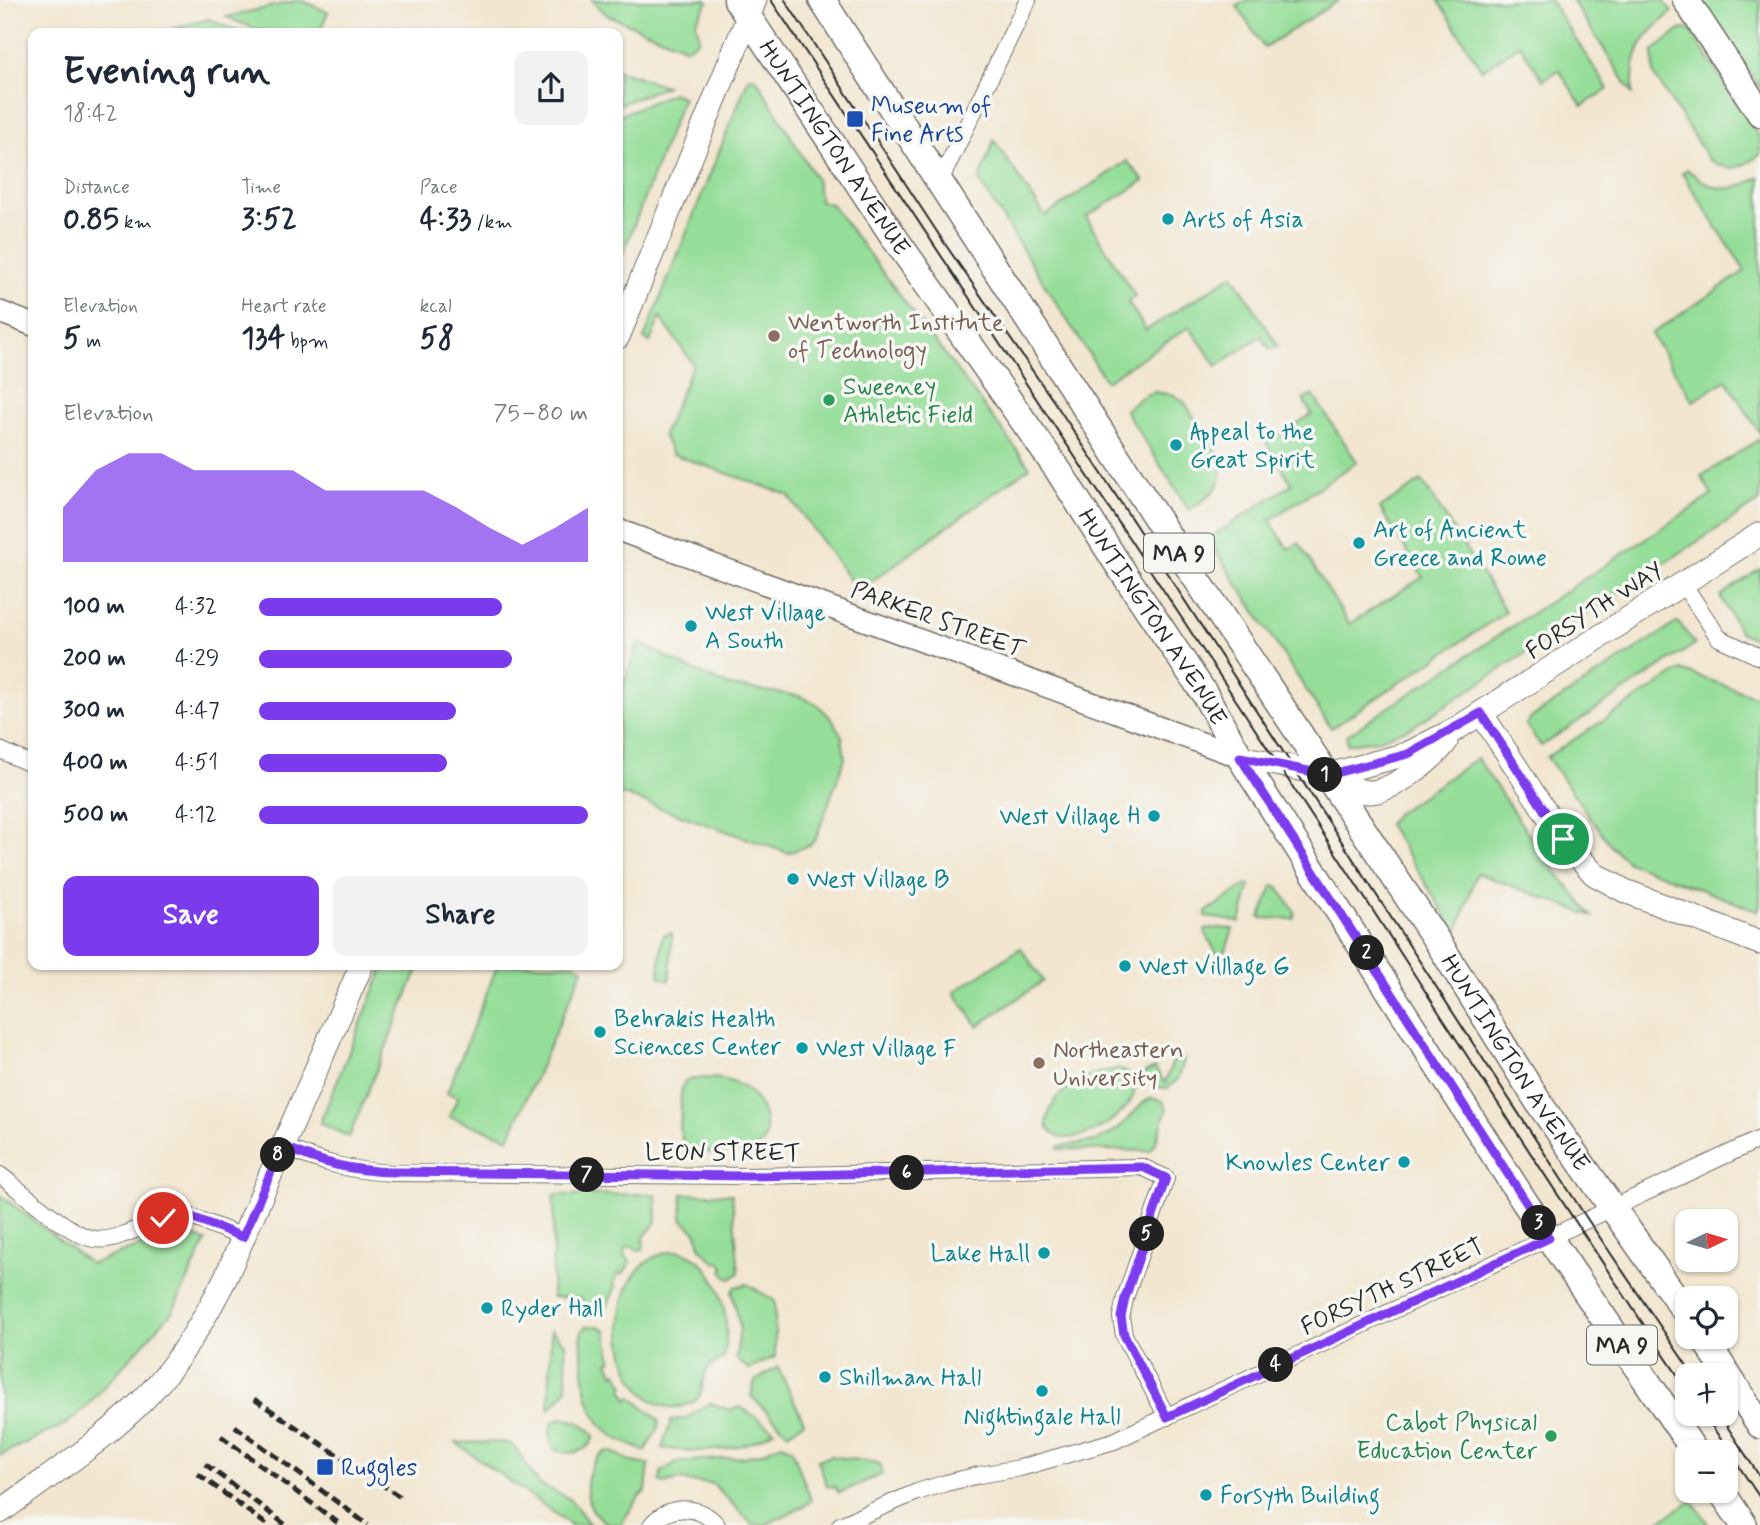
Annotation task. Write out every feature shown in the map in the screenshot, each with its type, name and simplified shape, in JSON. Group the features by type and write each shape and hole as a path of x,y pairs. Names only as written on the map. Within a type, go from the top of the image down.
{"main road":[{"name":"HUNTINGTON AVENUE","path":"822,0 1170,540 1443,950 1541,1106 1675,1297"},
{"path":"1686,0 1760,113"},
{"name":"HUNTINGTON AVENUE","path":"747,6 896,240 1058,470 1117,564 1204,693 1240,757 1549,1238 1687,1440"},
{"path":"623,324 747,6"},
{"name":"FORSYTH WAY","path":"1240,757 1328,775 1363,791 1383,789 1423,765 1456,729 1760,534"},
{"path":"1481,713 1563,839 1594,874 1625,891 1760,943"},
{"path":"0,1512 112,1429 146,1397 179,1357 206,1317 359,970"},
{"path":"1711,1349 1760,1425"},
{"path":"1729,1503 1744,1525"}],"street":[{"path":"939,183 1028,0"},
{"path":"0,312 28,322"},
{"name":"PARKER STREET","path":"623,532 1240,757"},
{"path":"1683,584 1719,638 1760,657"},
{"path":"0,750 28,763"},
{"name":"FORSYTH STREET","path":"840,1525 917,1492 979,1475 1063,1458 1114,1441 1760,1139"},
{"name":"LEON STREET","path":"282,1146 352,1170 512,1175 749,1176 1142,1167 1166,1178 1121,1317 1124,1335 1167,1417"},
{"path":"0,1175 73,1231 89,1238 105,1240 163,1218 181,1216 189,1216 243,1237"},
{"path":"651,1525 663,1514 682,1508 700,1512 717,1525"}],"green space":[{"path":"300,0 328,12 321,28 254,28 226,17"},
{"path":"592,0 708,2 696,21 699,39 687,48 607,15"},
{"path":"1246,0 1339,0 1264,48 1237,6"},
{"path":"1438,0 1550,0 1608,89 1582,106 1559,70 1543,80 1520,45 1482,70"},
{"path":"1572,0 1663,0 1672,12 1640,47 1634,66 1633,94"},
{"path":"1701,0 1760,0 1760,88"},
{"path":"209,19 230,28 176,28"},
{"path":"1685,29 1690,30 1760,138 1760,155 1735,168 1724,167 1709,160 1654,75 1653,51"},
{"path":"623,72 666,86 623,103"},
{"name":"Sweeney Athletic Field","path":"749,77 756,78 816,179 820,201 831,204 1030,467 858,591 788,495 672,454 663,435 693,364 660,317 650,342 644,339"},
{"path":"672,93 683,97 623,253 623,114"},
{"path":"994,140 1045,216 1127,161 1144,181 1086,217 1135,296 1128,302 1146,330 1233,275 1278,346 1270,350 1261,336 1217,366 1189,327 1106,381 979,181"},
{"path":"1687,169 1706,183 1722,188 1739,186 1760,177 1760,433 1726,380 1693,401 1651,334 1745,271 1682,173"},
{"path":"1155,392 1174,395 1184,402 1219,456 1221,475 1216,489 1189,510 1125,410 1145,395"},
{"path":"1313,395 1357,462 1270,520 1288,549 1299,543 1349,624 1423,577 1380,508 1422,481 1506,612 1331,728 1208,539 1292,484 1266,443 1312,414 1303,400"},
{"path":"1760,439 1760,501 1412,727 1377,740 1347,744 1347,735 1712,495 1701,476"},
{"path":"1760,569 1760,642 1740,632 1720,596"},
{"path":"1678,622 1695,644 1541,746 1526,725 1531,718"},
{"path":"639,643 730,686 800,696 818,705 833,720 842,737 845,758 816,838 810,845 788,853 623,795 623,685"},
{"path":"1681,670 1760,698 1758,911 1628,862 1611,846 1547,757"},
{"path":"1477,758 1539,850 1592,916 1477,873 1457,933 1388,824 1396,814"},
{"path":"1250,885 1240,922 1206,917 1206,912"},
{"path":"1273,886 1278,887 1295,912 1294,919 1260,918"},
{"path":"1210,928 1233,929 1224,956 1217,954 1205,932"},
{"path":"672,933 668,981 659,976 662,938"},
{"path":"1021,948 1043,981 978,1026 954,992"},
{"path":"383,970 418,970 349,1137 320,1123"},
{"path":"496,970 583,970 509,1138 449,1117 458,1097 447,1093"},
{"path":"1184,1060 1179,1078 1168,1088 1153,1087 1144,1076 1144,1073 1155,1068 1165,1083 1173,1061"},
{"path":"1118,1069 1132,1078 1135,1090 1118,1116 1084,1135 1068,1138 1051,1131 1047,1126 1049,1113 1062,1093 1082,1079"},
{"path":"709,1078 738,1084 755,1097 766,1125 764,1141 757,1148 703,1152 693,1150 684,1143 680,1127 682,1087 686,1080"},
{"path":"1152,1098 1163,1101 1167,1109 1155,1145 1150,1151 1058,1149 1059,1146 1090,1142 1106,1136"},
{"path":"656,1194 657,1221 644,1237 643,1249 639,1251 631,1246 625,1249 624,1255 631,1262 622,1275 619,1273 613,1284 616,1286 607,1307 593,1310 580,1298 552,1297 554,1195"},
{"path":"682,1194 732,1194 739,1273 731,1279 727,1278 719,1261 716,1263 701,1249 697,1233 682,1219"},
{"path":"0,1195 91,1264 180,1231 206,1241 173,1311 87,1406 66,1424 0,1455"},
{"path":"679,1251 694,1257 706,1267 721,1295 726,1327 724,1358 707,1370 696,1400 682,1406 659,1404 640,1389 628,1365 621,1336 622,1306 632,1280 650,1260"},
{"path":"747,1284 775,1301 775,1357 749,1369 736,1359 740,1327 732,1291 735,1287"},
{"path":"599,1326 606,1331 612,1360 608,1362 614,1374 617,1372 628,1399 631,1397 659,1420 658,1429 645,1451 618,1439 604,1428 590,1404 584,1375 581,1332 585,1327"},
{"path":"551,1330 565,1344 567,1390 549,1410"},
{"path":"778,1367 804,1422 788,1433 751,1396 755,1381"},
{"path":"710,1403 730,1410 741,1407 774,1430 749,1443 720,1450 662,1448 671,1421 686,1418"},
{"path":"561,1418 575,1421 588,1429 594,1437 587,1447 572,1453 555,1450 550,1440 551,1430 553,1422"},
{"path":"504,1442 513,1445 539,1484 570,1499 590,1525 571,1525 456,1443"},
{"path":"782,1444 792,1449 811,1500 805,1506 765,1525 752,1524 713,1484 679,1480 663,1484 660,1481 661,1472 677,1462 744,1457"},
{"path":"607,1451 636,1463 649,1464 646,1491 620,1525 597,1516 590,1506 587,1494 591,1469 597,1458"},
{"path":"830,1456 878,1463 883,1474 839,1493 835,1487 827,1486 818,1460"},
{"path":"1687,1503 1694,1503 1709,1525 1653,1525"}],"tram line":[{"path":"771,0 1188,627 1675,1371"},
{"path":"785,0 945,244 1061,412 1588,1220 1685,1363"},
{"path":"1712,1426 1760,1498"},
{"path":"1727,1426 1760,1477"}],"railway":[{"path":"254,1399 402,1498"},
{"path":"235,1426 368,1525"},
{"path":"221,1436 341,1525"},
{"path":"205,1464 286,1525"},
{"path":"198,1474 267,1525"}],"place":[{"name":"Museum of Fine Arts","path":"855,119"},
{"name":"Arts of Asia","path":"1168,219"},
{"name":"Wentworth Institute of Technology","path":"774,336"},
{"name":"Sweeney Athletic Field","path":"829,400"},
{"name":"Appeal to the Great Spirit","path":"1176,445"},
{"name":"Art of Ancient Greece and Rome","path":"1359,543"},
{"name":"West Village A South","path":"691,626"},
{"name":"West Village H","path":"1154,816"},
{"name":"West Village B","path":"793,879"},
{"name":"West Villlage G","path":"1125,966"},
{"name":"Behrakis Health Sciences Center","path":"600,1032"},
{"name":"West Village F","path":"802,1048"},
{"name":"Northeastern University","path":"1039,1063"},
{"name":"Knowles Center","path":"1404,1162"},
{"name":"Lake Hall","path":"1044,1253"},
{"name":"Ryder Hall","path":"487,1308"},
{"name":"Shillman Hall","path":"825,1377"},
{"name":"Nightingale Hall","path":"1042,1391"},
{"name":"Cabot Physical Education Center","path":"1551,1436"},
{"name":"Ruggles","path":"325,1467"},
{"name":"Forsyth Building","path":"1206,1495"}],"route":[{"path":"163,1218 189,1216 243,1237 282,1146 333,1166 352,1170 512,1175 749,1176 1142,1167 1166,1178 1121,1317 1124,1335 1167,1417 1549,1238 1240,757 1328,775 1408,754 1481,713 1563,839"}]}
